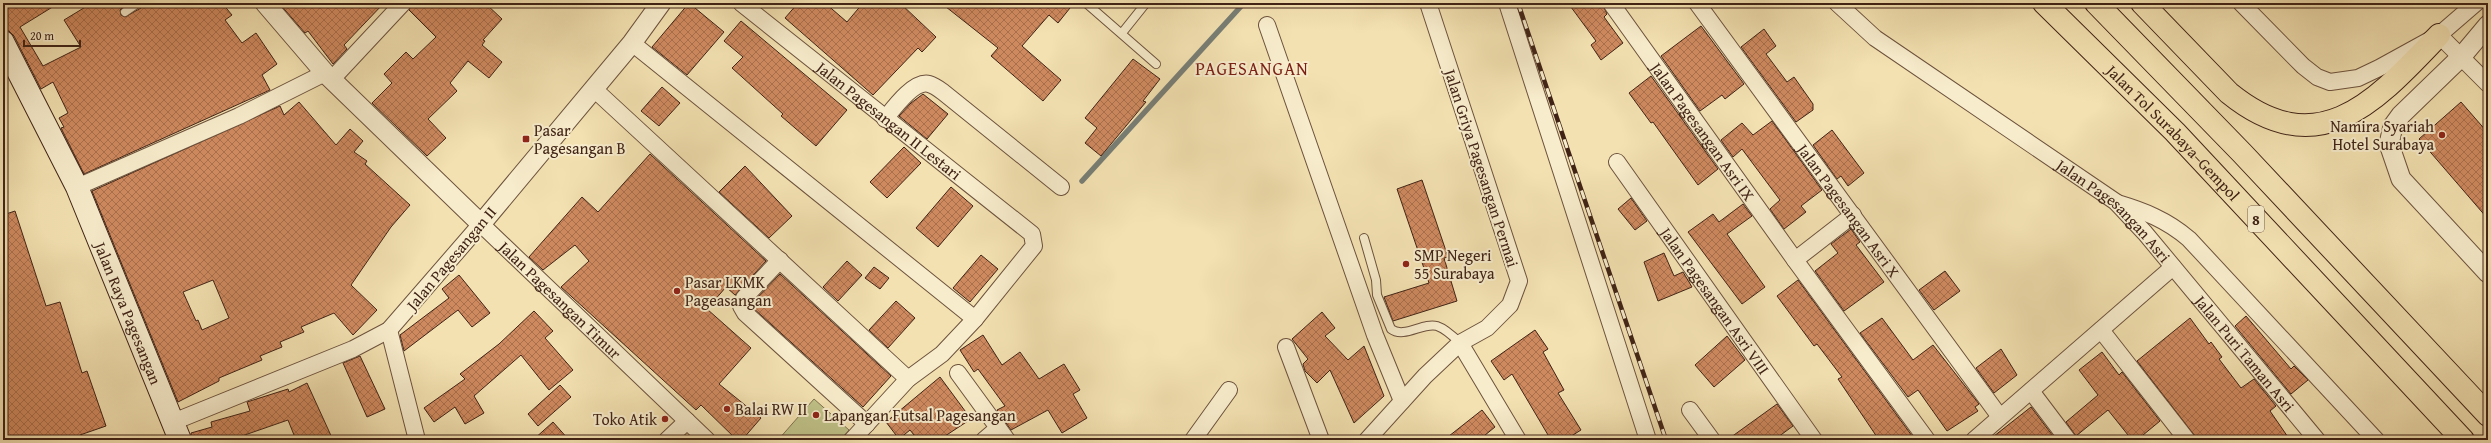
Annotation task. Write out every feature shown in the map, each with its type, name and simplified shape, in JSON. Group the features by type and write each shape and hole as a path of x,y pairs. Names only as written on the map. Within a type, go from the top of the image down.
{"highway":[{"name":"Jalan Tol Surabaya–Gempol","path":"2044,3 2175,132 2463,440"},
{"name":"8","path":"2096,3 2242,153 2488,415"},
{"path":"2142,3 2229,93 2245,106 2264,118 2300,125 2325,124 2349,115 2396,80 2439,35"}],"main road":[{"name":"Jalan Raya Pagesangan","path":"3,42 77,187 175,435"}],"street":[{"name":"Jalan Pagesangan Timur","path":"265,3 328,76 480,224 707,440"},
{"path":"77,187 328,76 403,3"},
{"name":"Jalan Pagesangan II","path":"175,435 389,330 594,89 632,43 661,3"},
{"name":"Jalan Pagesangan II Lestari","path":"741,3 885,119 1032,234 1035,240 1034,246 975,319"},
{"name":"Jalan Griya Pagesangan Permai","path":"1367,440 1425,376 1460,343 1487,328 1510,305 1519,281 1428,3"},
{"path":"1507,3 1648,440"},
{"name":"Jalan Pagesangan Asri IX","path":"1611,3 1795,260 1927,440"},
{"name":"Jalan Pagesangan Asri X","path":"1697,3 2000,417"},
{"name":"Jalan Pagesangan Asri","path":"1837,3 1875,38 2116,202 2173,267 2000,417 1979,438"},
{"path":"2241,3 2303,66 2317,77 2330,82 2358,78 2439,35 2476,3"},
{"path":"1267,25 1375,335 1402,401"},
{"path":"2488,25 2462,56 2401,115 2393,126 2389,144 2392,160 2401,179 2488,273"},
{"path":"2439,35 2462,56 2488,84"},
{"path":"632,43 975,319 942,354 908,379 852,440"},
{"path":"885,119 913,89 919,85 928,83 943,92 1061,187"},
{"path":"594,89 908,379"},
{"name":"Jalan Pagesangan Asri VIII","path":"1616,162 1814,440"},
{"path":"2116,202 2159,218 2174,226 2189,239 2376,440"},
{"path":"1795,260 1852,215"},
{"path":"780,260 744,298 741,306 745,313 867,424"},
{"name":"Jalan Puri Taman Asri","path":"2173,267 2317,440"},
{"path":"389,330 417,440"},
{"path":"2101,330 2187,440"},
{"path":"1460,343 1518,440"},
{"path":"1286,347 1321,440"},
{"path":"958,373 1003,434 984,440"},
{"path":"1193,440 1229,390"},
{"path":"2030,391 2068,440"},
{"path":"1690,410 1712,440"},
{"path":"666,440 687,421"}],"lane":[{"path":"125,12 138,3"},
{"path":"1086,3 1156,64"},
{"path":"1122,33 1146,3"},
{"path":"1364,238 1376,280 1377,295 1391,330 1400,332 1435,326 1446,331 1460,343"}],"green space":[{"name":"Lapangan Futsal Pagesangan","path":"814,399 849,430 840,440 778,440"}],"building":[{"path":"3,3 59,3 20,27 43,66 81,47 64,20 92,3 128,3 120,10 121,15 125,17 141,8 143,3 222,3 232,15 225,20 242,43 256,33 277,64 262,75 270,90 84,174 61,128 64,127 59,118 68,113 53,82 41,89 14,36 9,31 3,30"},
{"path":"279,3 384,3 344,45 347,49 333,64 308,31 305,33"},
{"path":"412,3 485,3 502,19 483,40 485,41 482,45 502,62 489,78 468,61 450,83 457,91 428,119 446,138 427,156 372,103 392,83 384,74 406,52 413,59 436,37 409,10"},
{"path":"689,3 724,32 687,75 652,47"},
{"path":"798,3 825,3 847,22 863,3 900,3 936,37 922,52 918,48 873,95 785,18"},
{"path":"941,3 1074,3 1058,23 1049,15 1022,46 1061,80 1043,101 991,56 998,48"},
{"path":"1568,3 1602,3 1607,14 1604,17 1623,43 1601,60 1591,45 1596,41"},
{"path":"741,21 847,110 816,146 781,116 783,114 732,68 743,57 724,41"},
{"path":"1701,26 1744,84 1725,99 1722,95 1700,111 1661,56"},
{"path":"1764,29 1776,46 1766,54 1787,82 1794,77 1813,104 1813,110 1796,122 1741,47"},
{"path":"1133,59 1160,79 1143,101 1146,102 1101,156 1085,143 1097,128 1085,118"},
{"path":"1651,76 1718,169 1698,185 1653,122 1651,123 1629,93"},
{"path":"662,87 680,103 659,126 641,111"},
{"path":"923,94 948,114 927,139 899,116 911,103"},
{"path":"299,102 336,145 350,129 363,141 354,152 367,161 365,164 410,205 391,227 351,285 377,310 353,335 334,313 301,327 304,332 280,342 282,347 260,356 262,360 219,378 219,381 178,402 92,191 280,106 284,115","holes":["213,280 229,318 202,330 198,320 196,321 183,292"]},
{"path":"2461,102 2488,133 2488,219 2419,139"},
{"path":"1772,121 1822,190 1801,206 1806,212 1784,229 1770,209 1780,200 1742,149 1733,157 1721,140 1742,123 1753,135"},
{"path":"1832,130 1864,173 1848,186 1841,176 1837,179 1813,145"},
{"path":"904,147 921,163 887,198 870,182"},
{"path":"650,154 766,261 735,295 726,287 707,309 751,348 719,384 761,418 742,440 737,440 701,405 696,410 561,287 589,261 575,245 543,270 529,257 582,197 598,212"},
{"path":"745,166 792,216 769,238 719,192"},
{"path":"1422,180 1448,257 1444,258 1457,301 1393,321 1384,297 1429,283 1397,189"},
{"path":"951,187 973,206 938,247 916,228"},
{"path":"1631,198 1647,221 1635,230 1618,209"},
{"path":"1743,204 1752,216 1727,234 1765,287 1742,304 1688,232 1713,214 1719,222"},
{"path":"15,211 46,306 60,302 82,373 87,371 106,426 80,435 81,440 3,440 3,215"},
{"path":"1851,229 1860,242 1856,245 1884,282 1844,311 1815,271 1838,253 1831,244"},
{"path":"1664,253 1674,276 1683,272 1692,287 1658,301 1644,262"},
{"path":"981,255 998,269 970,302 953,288"},
{"path":"847,261 862,275 838,301 823,287"},
{"path":"874,267 889,278 880,289 865,278"},
{"path":"1945,271 1960,291 1934,310 1919,290"},
{"path":"780,274 891,376 863,407 752,307 752,303"},
{"path":"459,275 490,313 472,327 458,310 404,351 400,335 449,298 442,289"},
{"path":"1798,280 1915,440 1879,440 1838,379 1842,377 1817,344 1814,346 1777,296"},
{"path":"896,301 915,318 888,348 869,330"},
{"path":"534,311 553,331 545,338 573,370 549,390 521,355 474,396 484,413 465,424 455,407 434,422 424,408 465,379 460,374 499,344"},
{"path":"1322,312 1335,328 1325,336 1348,360 1364,346 1384,396 1354,423 1330,370 1317,383 1305,371 1303,364 1308,359 1292,339"},
{"path":"2246,316 2291,369 2294,366 2308,380 2291,394 2235,326"},
{"path":"1882,318 1913,360 1933,345 1979,404 1975,407 1978,411 1947,431 1918,390 1908,397 1860,333"},
{"path":"2190,318 2209,344 2211,342 2222,357 2219,359 2241,388 2254,379 2276,406 2270,411 2290,440 2198,440 2137,361"},
{"path":"1535,330 1548,349 1543,352 1564,390 1558,393 1581,430 1565,440 1551,440 1512,374 1504,380 1491,361"},
{"path":"983,335 1002,365 1020,352 1039,379 1064,364 1080,390 1073,394 1087,418 1062,433 1048,410 1011,430 997,410 1005,406 978,369 974,372 960,350"},
{"path":"1727,336 1745,360 1714,387 1695,365"},
{"path":"2001,349 2017,375 1994,393 1976,368"},
{"path":"2102,352 2119,375 2122,372 2160,421 2137,440 2132,440 2108,410 2076,436 2066,422 2098,395 2079,370"},
{"path":"360,356 385,409 367,417 343,363"},
{"path":"940,377 971,419 939,440 918,440 910,430 899,439 886,422"},
{"path":"307,383 333,440 296,440 288,420 239,437 241,440 192,440 191,433 212,427 211,422 250,411 247,402 288,389 289,392"},
{"path":"560,385 571,397 538,426 528,414"},
{"path":"1777,404 1793,426 1774,440 1727,440"},
{"path":"2031,407 2056,440 1989,440"},
{"path":"1482,410 1495,427 1479,440 1444,440"},
{"path":"553,422 569,440 533,440"}],"waterway":[{"path":"1082,181 1244,3"}],"railway":[{"path":"1518,3 1666,440"}],"place":[{"name":"Namira Syariah Hotel Surabaya","path":"2442,135"},
{"name":"Pasar Pagesangan B","path":"526,139"},
{"name":"SMP Negeri 55 Surabaya","path":"1406,264"},
{"name":"Pasar LKMK Pageasangan","path":"677,291"},
{"name":"Balai RW II","path":"727,409"},
{"name":"Lapangan Futsal Pagesangan","path":"816,415"},
{"name":"Toko Atik","path":"665,419"}],"district":[{"name":"PAGESANGAN","path":"1252,68"}]}
